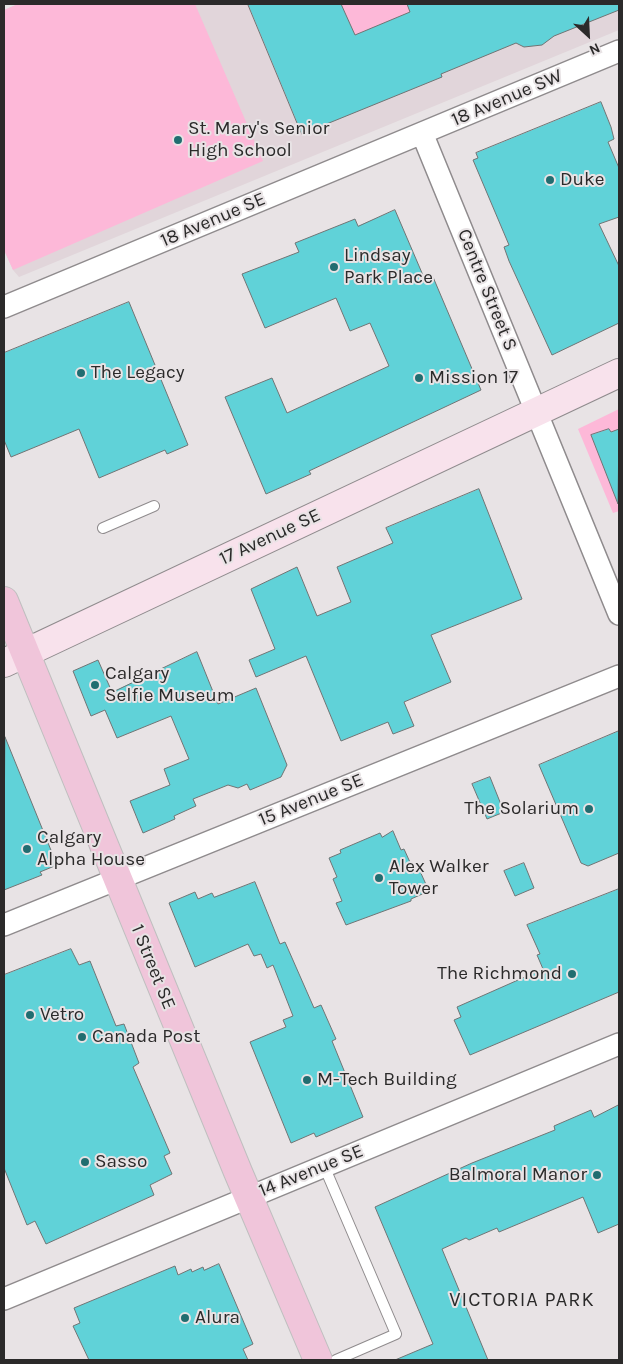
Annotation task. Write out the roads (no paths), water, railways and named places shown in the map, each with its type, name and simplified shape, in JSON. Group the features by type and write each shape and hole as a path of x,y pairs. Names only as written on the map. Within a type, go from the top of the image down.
{"main road":[{"name":"17 Avenue SE","path":"15,658 619,373"},
{"name":"1 Street SE","path":"4,601 15,658 116,878 248,1197 318,1360"}],"street":[{"name":"18 Avenue SW","path":"422,134 619,51"},
{"name":"18 Avenue SE","path":"4,307 422,134"},
{"name":"Centre Street S","path":"422,134 619,614"},
{"name":"15 Avenue SE","path":"4,926 116,878 619,676"},
{"name":"14 Avenue SE","path":"4,1298 619,1044"}],"lane":[{"path":"103,528 154,506"},
{"path":"324,1166 396,1334 336,1360"}],"place":[{"name":"St. Mary's Senior High School","path":"178,140"},
{"name":"Duke","path":"550,180"},
{"name":"Lindsay Park Place","path":"334,267"},
{"name":"The Legacy","path":"81,373"},
{"name":"Mission 17","path":"419,378"},
{"name":"Calgary Selfie Museum","path":"95,685"},
{"name":"The Solarium","path":"589,809"},
{"name":"Calgary Alpha House","path":"27,849"},
{"name":"Alex Walker Tower","path":"379,878"},
{"name":"The Richmond","path":"572,974"},
{"name":"Vetro","path":"30,1015"},
{"name":"Canada Post","path":"82,1037"},
{"name":"M-Tech Building","path":"307,1080"},
{"name":"Sasso","path":"85,1162"},
{"name":"Balmoral Manor","path":"597,1175"},
{"name":"Alura","path":"185,1318"}],"district":[{"name":"VICTORIA PARK","path":"522,1300"}]}
